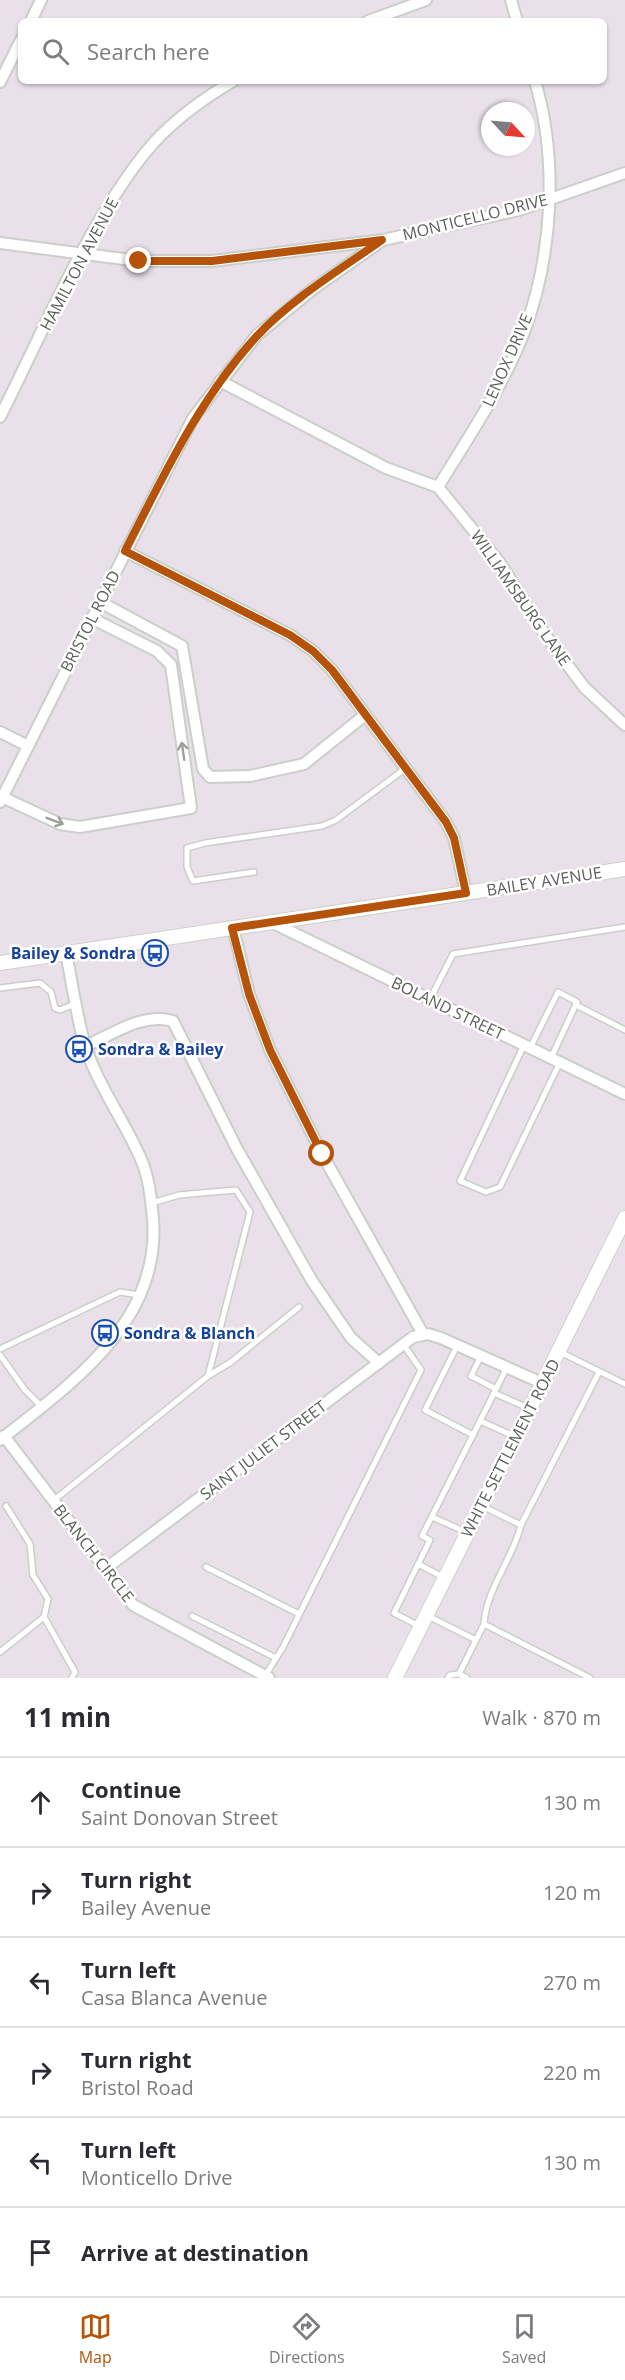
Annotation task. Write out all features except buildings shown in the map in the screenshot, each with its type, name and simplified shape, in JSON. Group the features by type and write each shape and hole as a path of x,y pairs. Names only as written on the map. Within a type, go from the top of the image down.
{"street":[{"path":"32,18 41,0"},
{"path":"376,18 426,0"},
{"path":"511,0 516,18"},
{"path":"0,82 18,46"},
{"name":"HAMILTON AVENUE","path":"0,417 100,219 146,152 198,101 228,84"},
{"name":"LENOX DRIVE","path":"438,487 490,401 525,328 540,274 550,174 546,126 536,84"},
{"name":"MONTICELLO DRIVE","path":"0,243 139,261 212,261 382,240 519,210 625,173"},
{"name":"BRISTOL ROAD","path":"1,799 194,418 220,381 257,336 313,289 382,240"},
{"path":"220,381 386,468 438,487"},
{"name":"WILLIAMSBURG LANE","path":"438,487 500,563 546,636 584,687 625,725"},
{"path":"125,551 290,635 313,651 446,822 454,838 466,893"},
{"path":"100,602 182,646 203,769 210,777 250,776 304,764 365,715"},
{"path":"1,799 60,824 80,827 191,808 171,665 158,651 92,618"},
{"path":"0,732 28,746"},
{"name":"BAILEY AVENUE","path":"0,963 625,869"},
{"name":"BOLAND STREET","path":"271,922 625,1094"},
{"path":"232,928 249,994 270,1050 322,1154 423,1334 429,1334 457,1345 542,1383"},
{"path":"2,1438 92,1364 115,1339 132,1315 141,1295 155,1239 152,1203 140,1158 94,1070 86,1046 66,953"},
{"path":"86,1046 145,1019 160,1017 172,1021 237,1149 312,1281 351,1338 379,1363"},
{"name":"WHITE SETTLEMENT ROAD","path":"394,1678 625,1218"},
{"name":"SAINT JULIET STREET","path":"105,1569 403,1344 423,1334"},
{"name":"BLANCH CIRCLE","path":"2,1438 133,1605 144,1613 267,1677"}],"lane":[{"path":"254,872 193,881 187,867 187,848 205,843 322,826 336,820 406,768"},
{"path":"430,999 453,954 625,927"},
{"path":"0,988 40,983 51,992 55,1008 60,1010 77,1004"},
{"path":"558,992 577,1002 576,1005 555,1060 500,1187 486,1192 460,1181 527,1046 558,992"},
{"path":"576,1005 625,1030"},
{"path":"152,1203 179,1195 236,1190 250,1212 208,1376"},
{"path":"0,1349 120,1292 141,1295"},
{"path":"53,1501 208,1376 231,1362 299,1307"},
{"path":"267,1677 421,1370 403,1344"},
{"path":"457,1345 426,1410 473,1435"},
{"path":"558,1351 625,1384"},
{"path":"0,1355 25,1390 41,1406"},
{"path":"481,1356 471,1376 530,1408"},
{"path":"476,1640 394,1613 430,1540 422,1536 507,1367"},
{"path":"459,1674 484,1624 485,1608 517,1544 521,1524 599,1371"},
{"path":"480,1421 515,1437"},
{"path":"481,1505 521,1524"},
{"path":"0,1652 44,1617 48,1599 33,1575 30,1544 6,1506"},
{"path":"432,1517 467,1533"},
{"path":"418,1564 445,1577"},
{"path":"206,1567 299,1614"},
{"path":"192,1616 276,1658"},
{"path":"44,1617 75,1672 72,1678"},
{"path":"484,1624 590,1678"},
{"path":"448,1678 450,1675 459,1674 467,1678"}],"place":[{"name":"Bailey & Sondra","path":"155,953"},
{"name":"Sondra & Bailey","path":"79,1049"},
{"name":"Sondra & Blanch","path":"105,1333"}],"route":[{"path":"139,261 212,261 382,240 313,289 257,336 220,381 194,418 125,551 290,635 313,651 332,670 446,822 454,838 466,893 232,928 244,966 249,994 270,1050 322,1154"}]}
